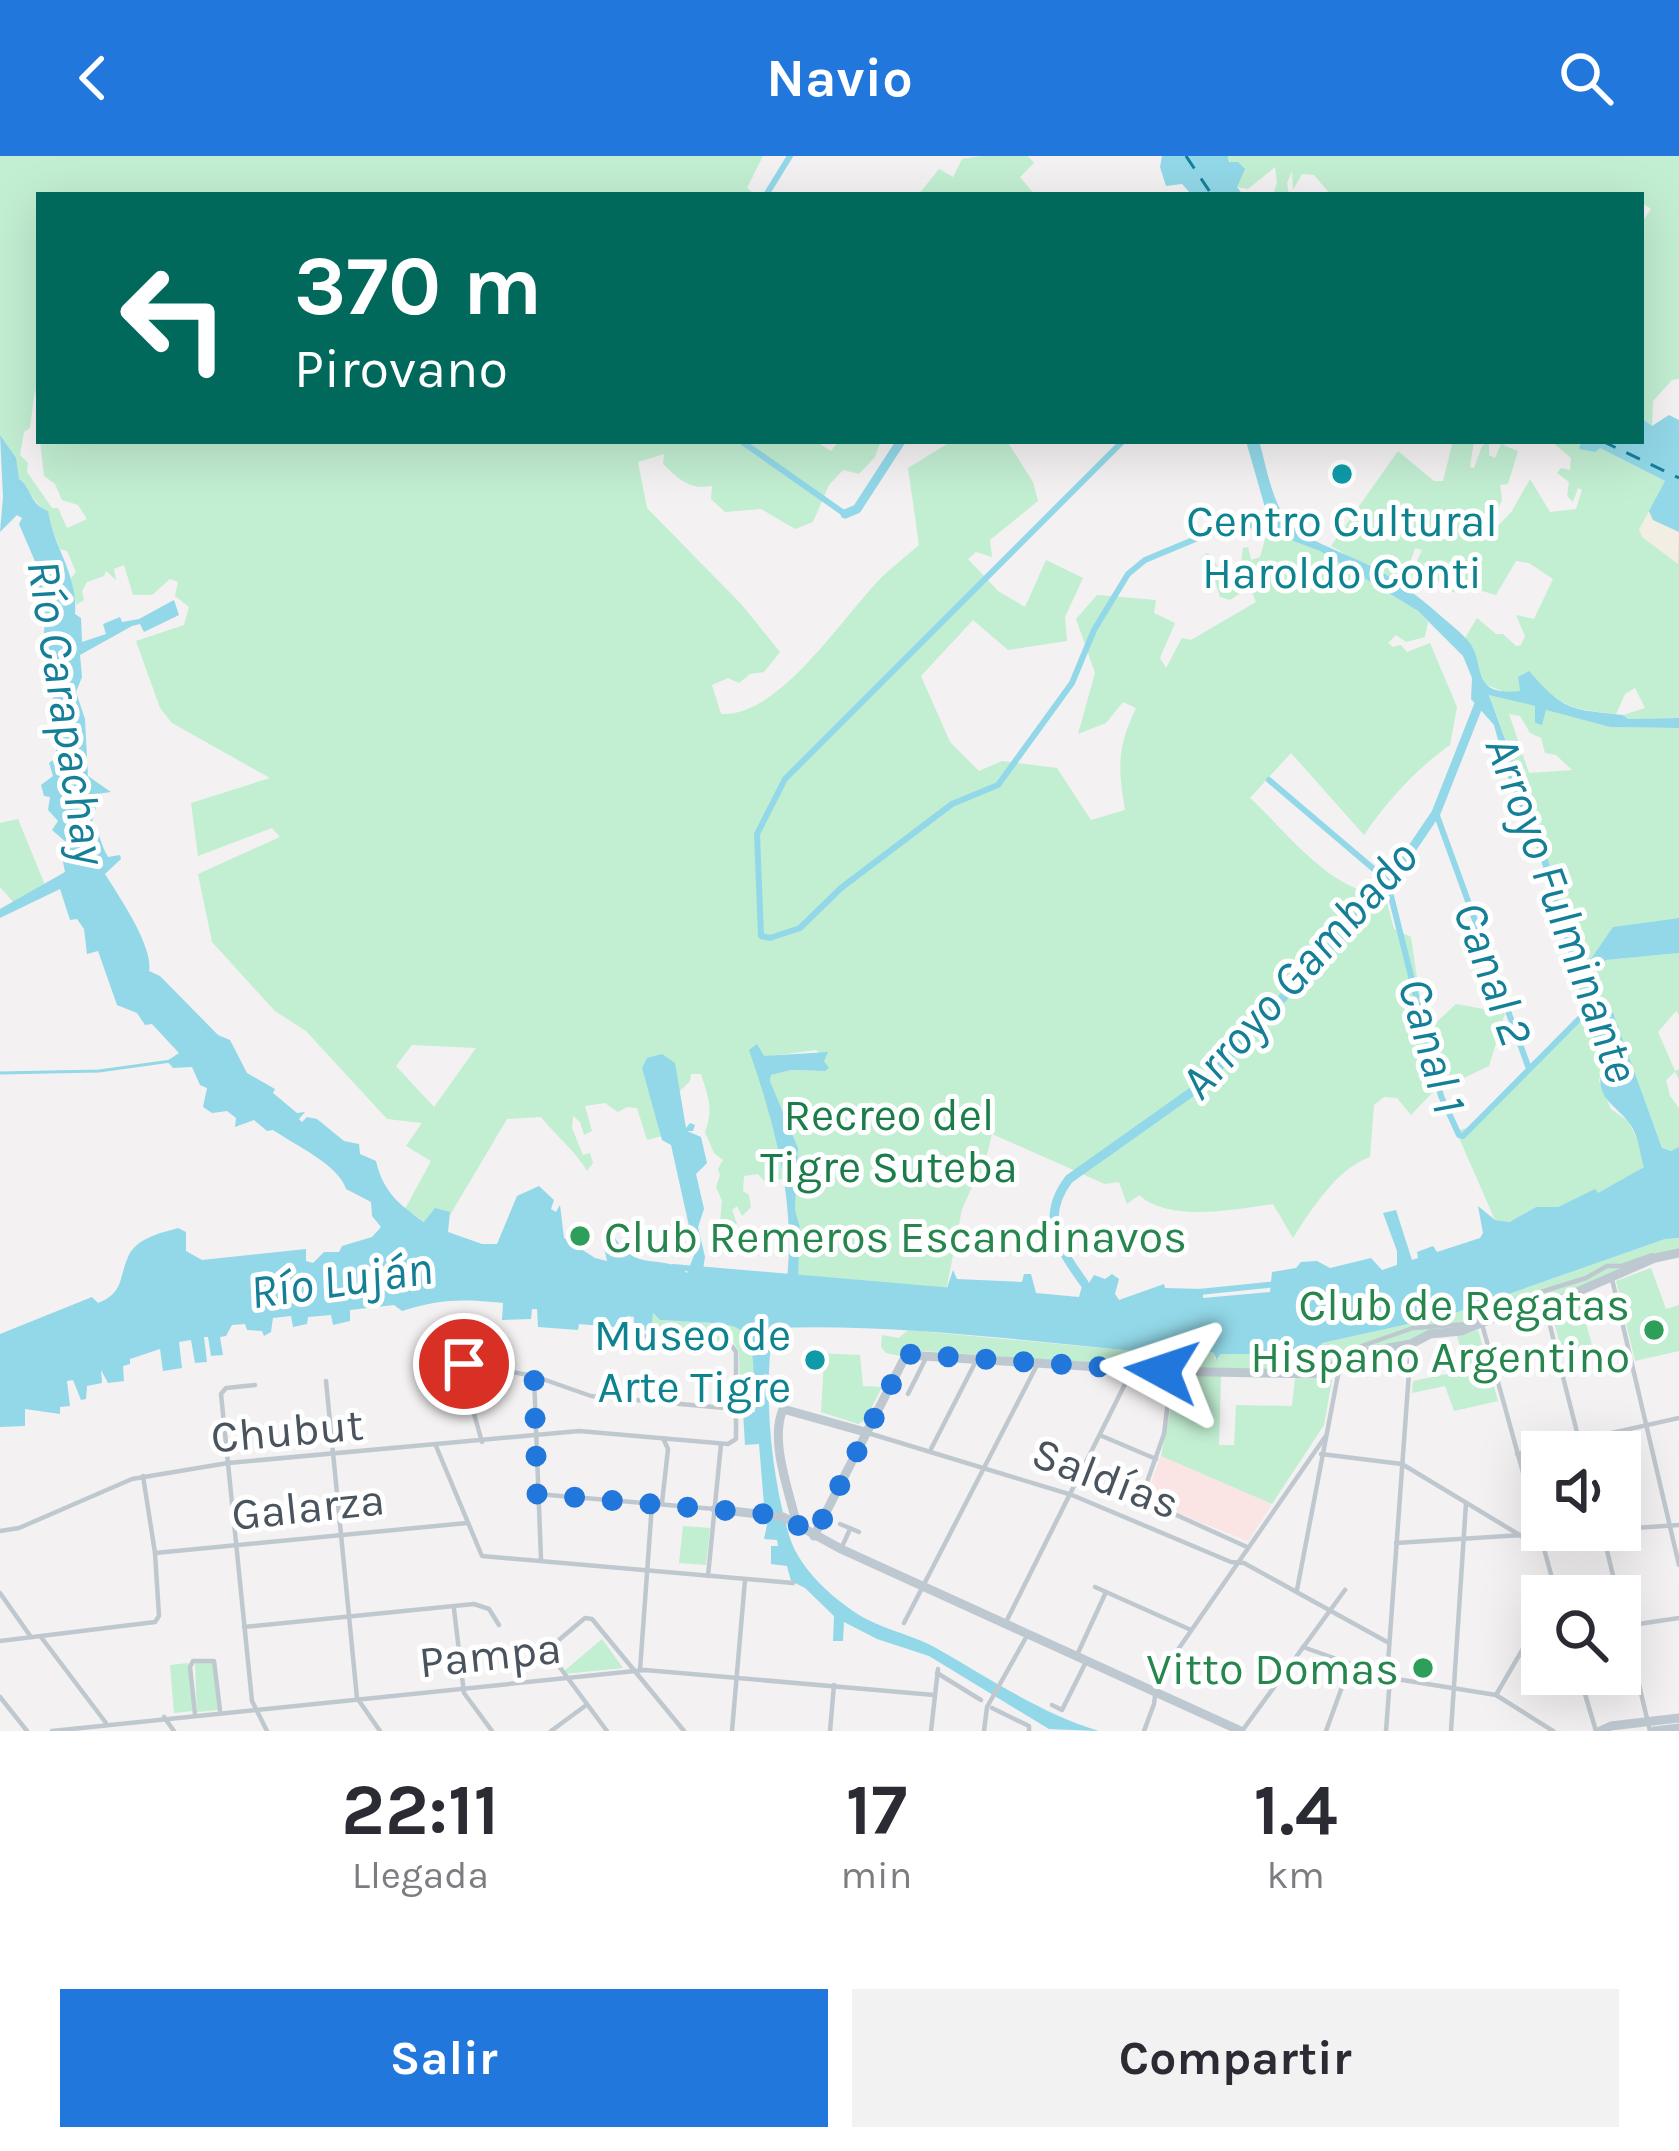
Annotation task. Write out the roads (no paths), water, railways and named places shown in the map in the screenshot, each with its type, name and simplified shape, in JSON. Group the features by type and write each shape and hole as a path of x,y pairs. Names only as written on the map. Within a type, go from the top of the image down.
{"street":[{"path":"1297,1590 1338,1375 1342,1361 1356,1346 1420,1326 1468,1324 1483,1310 1586,1278 1607,1266 1679,1253"},
{"path":"1316,1374 1363,1352 1411,1345 1430,1334 1544,1307 1655,1258 1679,1253"},
{"path":"1607,1266 1612,1270 1679,1565"},
{"path":"1537,1294 1535,1302 1544,1307 1577,1431"},
{"path":"1483,1324 1521,1469"},
{"path":"482,1442 462,1365 534,1376 591,1396 736,1409 733,1346 610,1333"},
{"path":"1394,1334 1393,1343 1398,1347"},
{"path":"1386,1731 1411,1345"},
{"path":"908,1394 927,1355"},
{"path":"814,1536 904,1356 1132,1370 1338,1375"},
{"path":"929,1451 977,1358"},
{"path":"904,1623 1039,1362"},
{"path":"1006,1623 1132,1370"},
{"path":"1172,1370 1166,1425 1141,1499 1247,1547"},
{"path":"534,1376 542,1559"},
{"path":"326,1381 357,1698 380,1731"},
{"path":"255,1384 222,1390 253,1709 267,1731"},
{"name":"Chubut","path":"0,1531 19,1528 143,1476 228,1463 590,1431 733,1442 736,1409"},
{"name":"Saldías","path":"793,1504 781,1450 783,1409 1072,1495 1238,1562 1389,1643"},
{"path":"1619,1431 1679,1418"},
{"path":"1144,1731 1156,1680 1326,1435"},
{"path":"1102,1436 1156,1459"},
{"path":"662,1505 668,1449 663,1438"},
{"path":"708,1576 721,1443"},
{"path":"436,1447 482,1556 793,1583"},
{"path":"1314,1453 1402,1464 1521,1536"},
{"path":"1517,1454 1521,1453"},
{"path":"0,1641 155,1622 159,1616 155,1553 143,1476"},
{"path":"537,1494 783,1517 841,1549 1241,1731 1345,1590"},
{"path":"1450,1731 1466,1503"},
{"path":"636,1670 652,1504"},
{"path":"783,1517 793,1504"},
{"path":"793,1504 797,1526"},
{"name":"Galarza","path":"155,1553 467,1523"},
{"path":"840,1524 859,1532"},
{"path":"1641,1528 1679,1526"},
{"path":"841,1549 850,1529"},
{"path":"1396,1543 1521,1537"},
{"path":"732,1731 746,1580"},
{"path":"1095,1587 1191,1630"},
{"path":"1052,1706 1062,1710 1106,1592"},
{"path":"0,1593 31,1637"},
{"path":"244,1627 481,1605 499,1625"},
{"path":"454,1607 462,1687 492,1731"},
{"path":"608,1731 548,1650 586,1618 592,1619 684,1731"},
{"path":"1641,1624 1679,1618"},
{"path":"984,1731 987,1704 1028,1634"},
{"path":"40,1636 106,1723"},
{"path":"1303,1647 1389,1677 1496,1695 1553,1731"},
{"path":"1496,1695 1521,1652"},
{"path":"195,1714 190,1665 209,1659 214,1661 220,1712"},
{"path":"1325,1731 1350,1665"},
{"name":"Pampa","path":"52,1731 636,1670 934,1695"},
{"path":"931,1731 938,1671 1029,1729"},
{"path":"830,1731 834,1685"},
{"path":"1641,1689 1651,1728"},
{"path":"1586,1695 1598,1731 1679,1728"},
{"path":"0,1697 27,1731"},
{"path":"551,1731 586,1706"},
{"path":"164,1717 174,1731"},
{"path":"1651,1728 1679,1718"},
{"path":"668,1731 677,1724"}],"water":[{"path":"1162,156 1228,156 1229,162 1238,162 1245,169 1237,187 1241,192 1189,192 1182,184 1166,186"},
{"path":"1669,415 1679,420 1679,532 1653,520 1649,511 1665,481 1600,448 1595,452 1579,449 1580,444 1644,444 1644,420 1652,426"},
{"name":"Río Luján","path":"0,435 16,458 19,479 48,511 73,586 82,642 106,634 103,624 120,617 122,622 139,619 174,600 179,615 144,632 140,624 132,626 80,655 82,677 76,692 85,719 88,776 111,792 90,795 96,807 92,822 106,853 121,859 105,874 141,935 149,971 160,976 218,1035 230,1040 247,1073 275,1089 273,1093 297,1113 305,1112 299,1119 302,1122 307,1117 317,1119 344,1141 359,1144 360,1154 376,1161 387,1189 424,1222 435,1208 450,1212 448,1232 497,1244 517,1196 539,1186 554,1200 551,1209 556,1212 560,1205 564,1238 595,1258 607,1261 604,1247 615,1238 632,1256 687,1273 695,1253 671,1145 662,1140 642,1068 647,1058 662,1054 675,1063 686,1128 695,1125 687,1131 701,1137 707,1163 696,1174 704,1209 698,1227 703,1269 787,1278 786,1191 749,1050 757,1044 764,1056 828,1052 825,1071 791,1070 771,1075 770,1081 798,1148 798,1279 946,1291 953,1270 957,1279 1022,1282 1024,1274 1031,1274 1036,1293 1079,1297 1082,1286 1076,1275 1083,1275 1089,1283 1094,1275 1105,1279 1112,1274 1119,1279 1115,1294 1119,1300 1164,1284 1165,1288 1203,1289 1203,1298 1270,1292 1272,1272 1296,1268 1301,1262 1317,1261 1330,1268 1371,1258 1382,1270 1397,1265 1397,1251 1383,1213 1396,1210 1412,1260 1418,1258 1417,1252 1433,1246 1437,1252 1480,1238 1478,1206 1495,1220 1509,1222 1536,1207 1558,1207 1595,1189 1598,1193 1644,1167 1634,1130 1603,1092 1602,1068 1539,853 1509,780 1494,725 1471,699 1472,678 1463,656 1418,611 1320,551 1283,537 1270,525 1247,444 1260,444 1275,497 1292,526 1373,567 1421,599 1469,642 1482,677 1493,689 1520,691 1518,677 1529,671 1570,706 1628,719 1679,718 1679,728 1610,727 1546,710 1542,725 1535,723 1535,706 1489,695 1546,852 1571,946 1579,957 1591,959 1613,927 1679,918 1679,953 1606,960 1590,976 1594,1006 1613,1013 1662,1148 1679,1147 1679,1238 1449,1315 1322,1343 1314,1362 1277,1363 1273,1354 1220,1354 1217,1360 1213,1352 1177,1355 921,1331 773,1328 769,1406 773,1460 789,1535 806,1568 833,1596 863,1617 926,1643 1035,1705 1099,1731 1049,1729 929,1656 844,1622 843,1641 833,1641 834,1616 791,1581 787,1566 771,1564 771,1546 778,1546 777,1540 764,1539 770,1511 764,1505 759,1444 745,1445 743,1411 755,1412 753,1356 742,1331 731,1326 660,1320 653,1313 651,1331 634,1330 634,1317 627,1316 625,1328 538,1327 537,1309 532,1309 531,1319 502,1320 503,1303 463,1301 402,1311 394,1305 350,1310 350,1321 333,1325 331,1315 308,1317 307,1324 293,1327 291,1316 273,1318 271,1332 264,1336 262,1331 247,1330 245,1324 232,1325 220,1337 223,1355 211,1356 208,1337 204,1337 207,1362 195,1363 191,1340 179,1342 182,1368 163,1371 160,1349 130,1359 123,1366 124,1381 108,1383 101,1370 102,1383 87,1386 86,1399 81,1400 73,1380 67,1381 70,1406 60,1407 60,1414 25,1409 25,1426 0,1427 0,1334 92,1297 98,1303 106,1299 117,1289 128,1257 143,1241 178,1228 186,1232 186,1251 202,1260 306,1249 306,1261 313,1263 324,1252 339,1252 342,1246 372,1237 381,1227 372,1216 371,1202 346,1189 335,1172 315,1156 254,1120 235,1127 236,1118 227,1111 212,1113 203,1107 207,1088 200,1085 192,1067 173,1068 167,1061 179,1053 152,1024 145,1025 137,1013 117,1005 98,951 87,954 84,929 77,919 70,920 60,889 0,918 0,909 65,872 61,852 67,843 52,830 58,821 48,810 50,797 44,796 41,785 53,776 49,763 56,758 50,669 42,667 46,599 35,581 40,573 19,524 22,518 17,515 0,532"}],"waterway":[{"path":"768,192 790,156"},
{"path":"745,444 845,514"},
{"path":"845,514 857,509 899,444"},
{"path":"1120,444 785,779 757,834 761,936 770,938 800,928 841,888 952,804 998,785 1072,683 1094,630 1128,574 1145,560 1205,535 1272,521"},
{"name":"Arroyo Gambado","path":"1084,1283 1060,1245 1054,1220 1060,1193 1069,1179 1203,1084 1388,884 1436,813 1481,699"},
{"path":"1269,780 1389,882"},
{"name":"Canal 2","path":"1436,813 1528,1066"},
{"name":"Canal 1","path":"1388,884 1441,1096 1459,1135 1584,1014"},
{"path":"0,1073 99,1071 171,1061"},
{"path":"673,1267 953,1291"},
{"path":"1199,1292 1276,1284"}],"place":[{"name":"Centro Cultural Haroldo Conti","path":"1342,474"},
{"name":"Club Remeros Escandinavos","path":"580,1236"},
{"name":"Club de Regatas Hispano Argentino","path":"1654,1330"},
{"name":"Museo de Arte Tigre","path":"815,1360"},
{"name":"Vitto Domas","path":"1423,1668"}],"water label":[{"name":"Río Carapachay","path":"68,712"},
{"name":"Arroyo Fulminante","path":"1563,909"}],"park label":[{"name":"Recreo del Tigre Suteba","path":"889,1140"}]}
